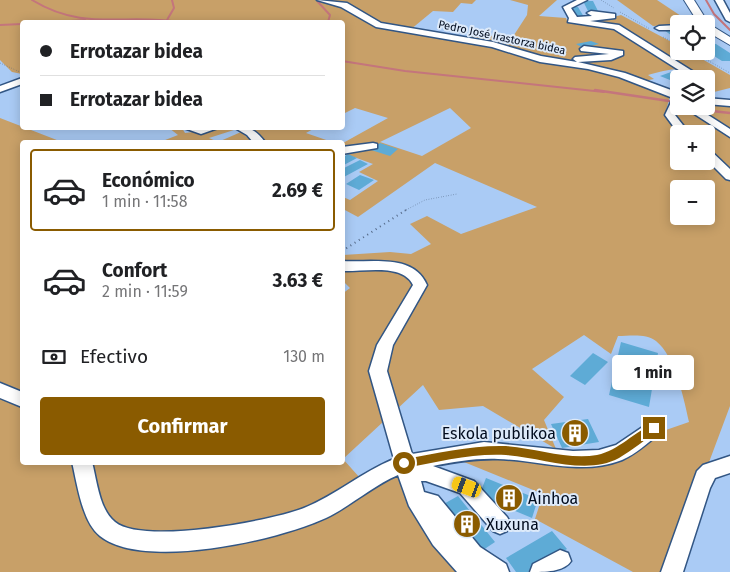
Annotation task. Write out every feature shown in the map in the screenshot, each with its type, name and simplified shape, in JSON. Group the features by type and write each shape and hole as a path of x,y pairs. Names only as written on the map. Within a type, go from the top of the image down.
{"main road":[{"path":"691,3 699,15"},
{"path":"715,31 730,42"}],"street":[{"name":"Pedro José Irastorza bidea","path":"321,0 344,5 379,25 493,45 547,60 588,66 645,83 670,93"},
{"path":"574,18 566,7 583,0"},
{"path":"683,0 691,3"},
{"path":"719,0 730,20"},
{"path":"591,13 612,16 574,18 570,20 616,27 685,70"},
{"path":"659,28 670,27"},
{"path":"547,60 611,57 620,53 584,49"},
{"path":"0,89 20,82"},
{"path":"645,83 670,85"},
{"path":"715,101 730,102"},
{"path":"670,115 678,125"},
{"path":"701,115 730,134"},
{"path":"244,130 251,133 257,140"},
{"path":"345,151 373,146"},
{"path":"715,161 730,176"},
{"path":"345,266 395,267 413,272 419,277 420,285 385,345 378,370 405,468 416,499 441,538 472,572"},
{"path":"0,390 20,399"},
{"path":"83,465 97,515 108,530 126,539 152,543 206,538 307,516 370,478 480,450 507,451 572,460 595,460 615,455 654,428"},
{"path":"672,572 685,539 700,484 708,472 730,464"},
{"path":"405,468 426,472 467,487 500,524"},
{"path":"416,499 431,502 472,554 498,572"},
{"path":"542,572 560,561"}],"path":[{"path":"602,0 670,40"},
{"path":"707,60 730,73"},
{"path":"0,63 20,72"},
{"path":"345,249 382,224 431,196 457,194"}],"shaded area":[{"path":"0,0 315,0 341,5 367,22 377,26 562,63 634,83 670,96 665,114 671,125 670,170 715,170 715,166 730,181 730,406 668,572 633,572 535,519 543,494 459,460 486,457 591,468 611,463 663,431 689,422 678,378 663,348 652,338 632,335 618,336 611,354 584,335 532,369 564,397 544,420 556,449 483,406 439,410 423,385 345,457 345,292 350,288 345,283 345,255 390,252 411,254 431,244 410,224 427,216 461,234 537,207 435,163 358,217 345,210 345,198 350,200 378,181 359,172 373,164 345,154 345,142 388,118 355,108 345,113 345,20 20,20 20,74 12,72 0,60","holes":["450,108 471,128 422,156 380,142"]},
{"path":"326,0 476,0 472,4 461,3 453,12 433,11 410,30 382,24 341,3"},
{"path":"510,0 557,0 539,16 566,18 568,23 574,24 574,21 597,21 621,15 670,41 670,60 704,60 730,75 730,88 715,92 715,70 676,69 648,75 654,79 644,81 455,37 514,35 527,15 528,5"},
{"path":"617,0 657,0 680,15 670,15 670,25 653,26"},
{"path":"715,102 730,104 730,131 705,115 715,115"},
{"path":"674,115 696,115 712,125 681,125"},
{"path":"0,118 20,126 20,130 31,130 57,140 20,140 20,395 0,384"},
{"path":"715,127 730,136 730,170 715,156"},
{"path":"172,130 183,130 185,133 202,130 234,130 209,138 214,140 165,140 178,135"},
{"path":"249,130 311,130 306,133 326,140 263,140 261,136"},
{"path":"241,132 251,140 223,140"},
{"path":"0,397 20,406 20,465 74,465 87,514 102,537 130,549 165,552 250,540 311,524 400,472 460,572 0,572"},
{"path":"345,461 360,478 305,511 256,524 133,535 109,521 96,495 88,465 345,465"}],"building":[{"path":"583,1 593,1 598,11 588,11"},
{"path":"568,6 578,7 584,17 574,17"},
{"path":"591,41 599,44 583,48 576,44"},
{"path":"715,44 730,53 730,61 722,61 715,57"},
{"path":"670,72 670,80 660,76"},
{"path":"380,143 398,149 390,156 371,150"},
{"path":"348,154 357,158 345,164 345,156"},
{"path":"360,160 368,164 345,176 345,168"},
{"path":"360,175 374,180 359,190 346,184"},
{"path":"621,342 658,353 649,407 609,395"},
{"path":"593,353 608,362 585,385 570,376"},
{"name":"Eskola publikoa","path":"588,419 599,442 562,448 551,424"},
{"name":"Ainhoa","path":"486,478 538,499 532,518 479,496"},
{"name":"Xuxuna","path":"458,496 495,542 477,554 440,506"},
{"path":"552,531 567,549 528,572 516,572 506,558"}],"waterway":[{"path":"32,0 51,10 69,16 105,20"},
{"path":"167,20 174,8 172,0"},
{"path":"706,0 714,14 730,30"},
{"path":"318,2 330,15 329,20"},
{"path":"105,20 159,20"},
{"path":"0,25 20,24"},
{"path":"345,61 405,71 604,92"},
{"path":"595,90 669,101"},
{"path":"715,111 730,113"}],"place":[{"name":"Eskola publikoa","path":"575,433"},
{"name":"Ainhoa","path":"509,498"},
{"name":"Xuxuna","path":"467,524"}],"route":[{"path":"404,463 480,450 507,451 572,460 595,460 615,455 654,428"}]}
